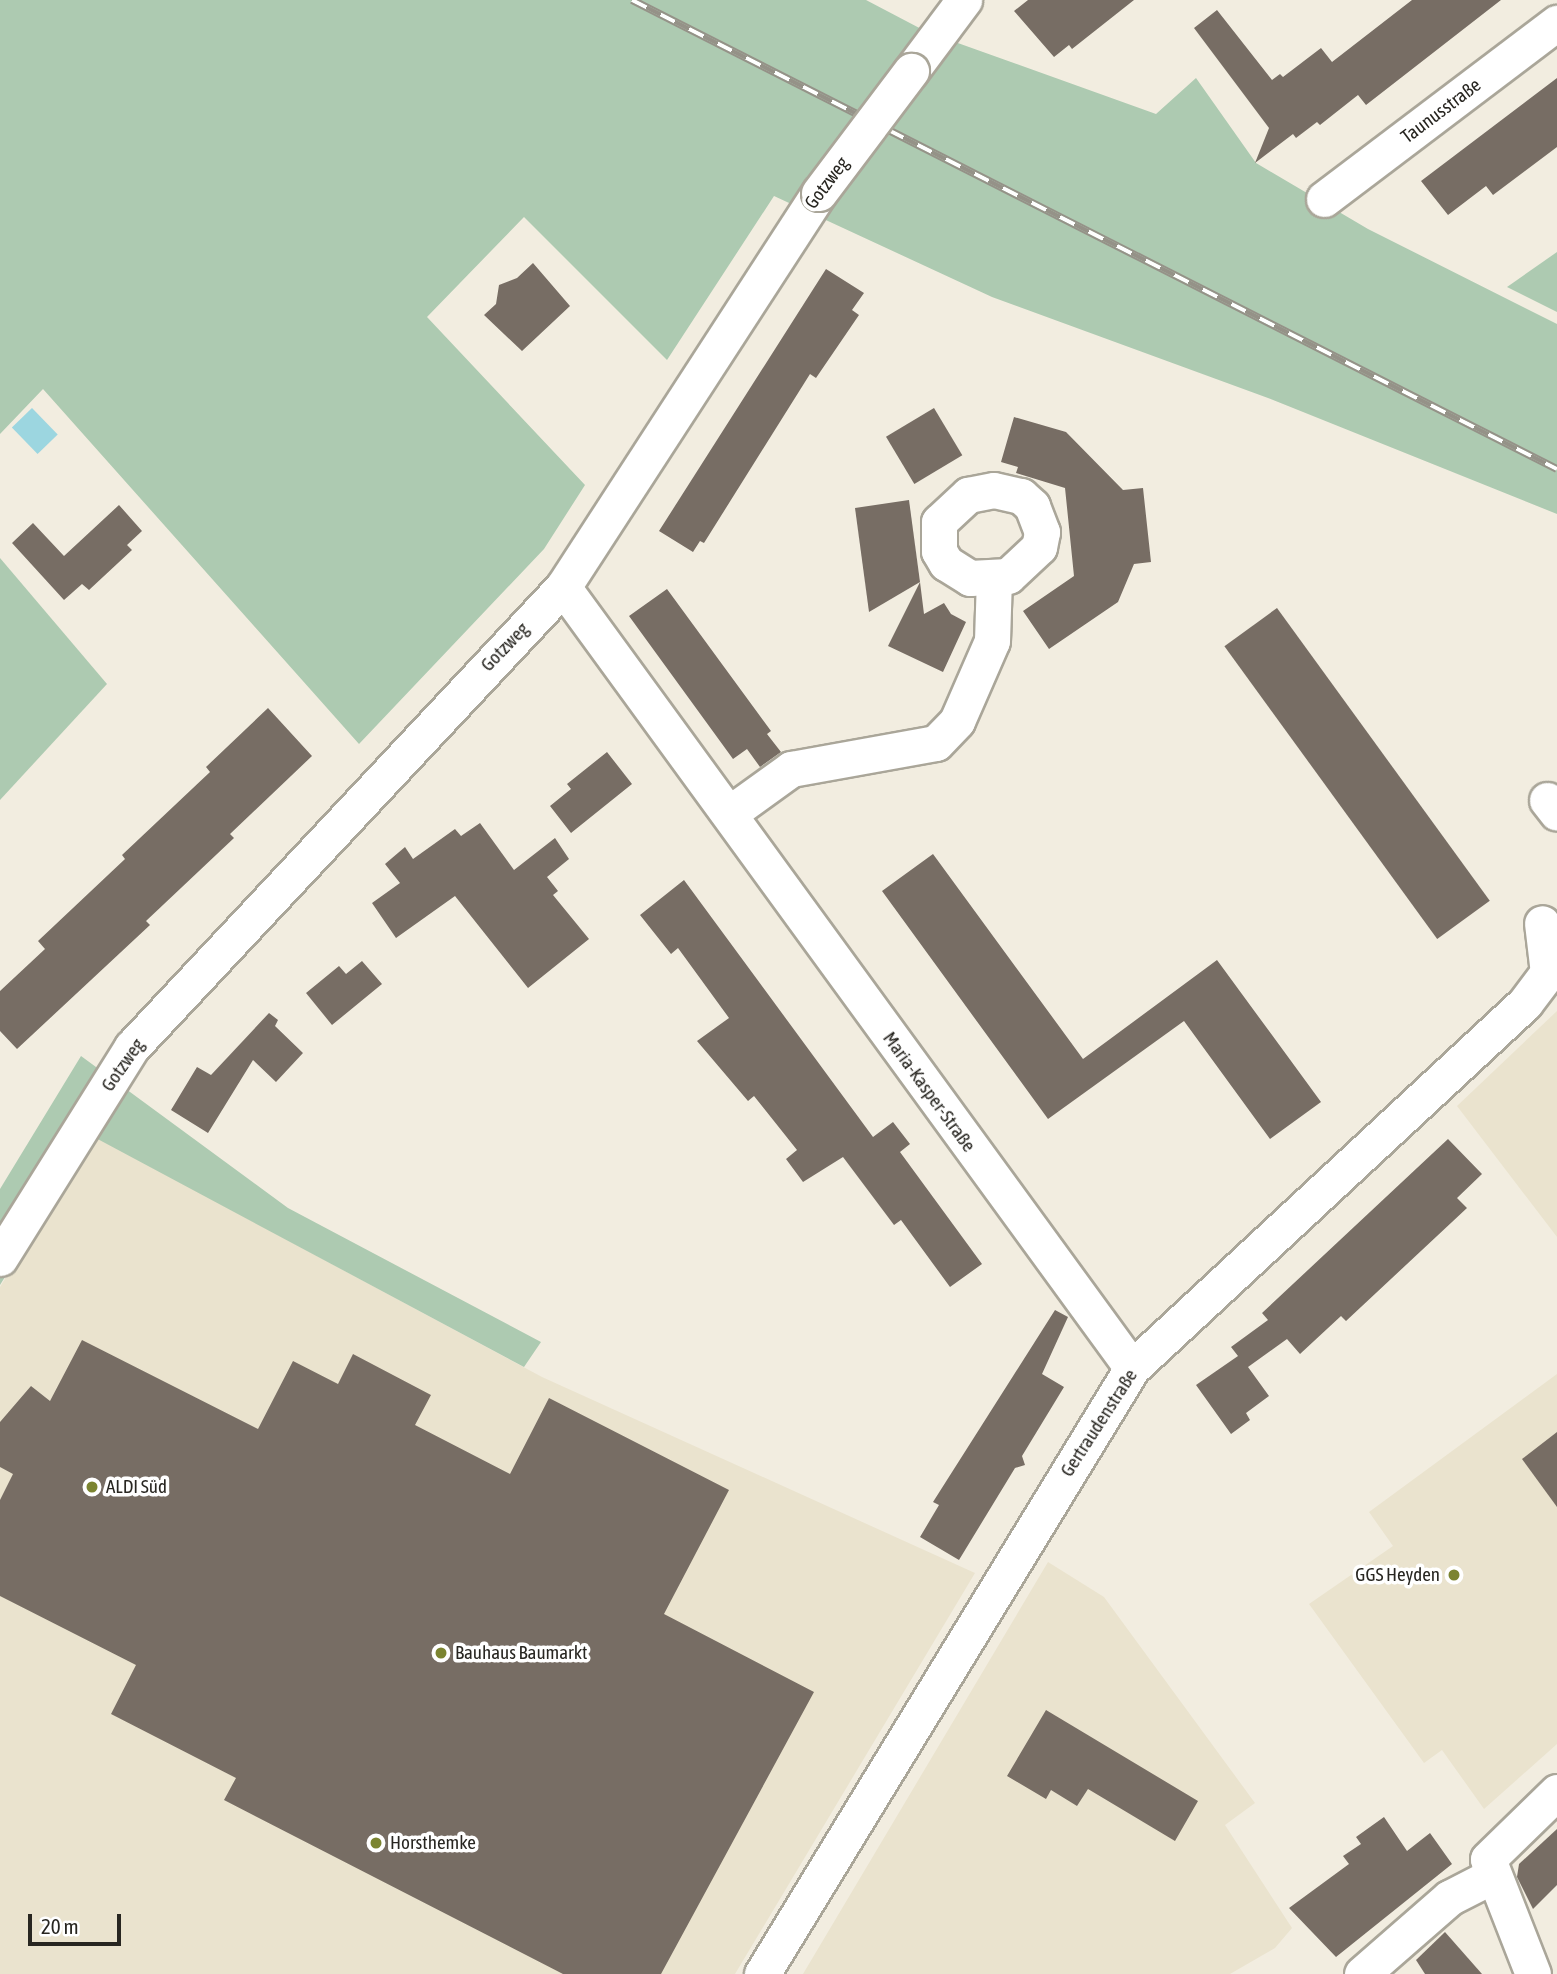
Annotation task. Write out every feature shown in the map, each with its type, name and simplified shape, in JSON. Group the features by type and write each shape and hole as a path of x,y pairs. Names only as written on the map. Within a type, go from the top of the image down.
{"street":[{"name":"Gotzweg","path":"0,1258 132,1047 563,587 819,193 964,0"},
{"name":"Taunusstraße","path":"1324,199 1557,23"},
{"path":"730,813 791,769 936,743 957,721 992,641 994,579"},
{"name":"Maria-Kasper-Straße","path":"563,587 1132,1368"},
{"name":"Gertraudenstraße","path":"762,1974 1132,1368 1525,1003 1548,973 1542,923"},
{"path":"1362,1974 1449,1898 1490,1867 1557,1792"},
{"path":"1490,1867 1533,1974"}],"shaded area":[{"path":"1557,1011 1557,1237 1457,1106"},
{"path":"92,1135 542,1377 975,1573 735,1974 0,1974 0,1287"},
{"name":"GGS Heyden","path":"1557,1374 1557,1744 1484,1809 1442,1750 1424,1763 1309,1604 1393,1546 1369,1512"},
{"path":"1048,1562 1104,1597 1255,1803 1225,1825 1292,1928 1275,1948 1230,1974 803,1974"}],"green space":[{"path":"0,0 866,0 927,32 1156,114 1196,78 1256,163 1368,229 1557,324 1557,514 1268,398 992,297 774,196 667,360 524,217 427,317 585,485 544,549 359,744 43,389 0,434"},
{"path":"1557,252 1557,312 1507,287"},
{"path":"0,558 107,684 0,800"},
{"path":"81,1056 288,1208 541,1342 524,1367 92,1136 0,1285 0,1189"}],"water":[{"path":"32,408 58,435 38,454 12,427"}],"building":[{"path":"1028,0 1134,0 1072,49 1069,45 1054,57 1014,11"},
{"path":"1412,0 1501,0 1366,105 1358,95 1320,125 1317,122 1296,138 1293,134 1255,163 1269,128 1194,28 1217,10 1272,80 1280,74 1283,77 1321,48 1332,62"},
{"path":"1557,78 1557,147 1493,195 1486,186 1448,215 1421,181"},
{"path":"533,263 570,306 522,351 484,315 496,304 499,285 517,278"},
{"path":"826,269 864,293 852,310 859,315 816,378 810,374 704,543 700,541 693,552 659,531"},
{"path":"934,408 962,455 914,484 886,437"},
{"path":"1014,417 1066,432 1123,490 1143,488 1151,562 1134,564 1118,602 1049,649 1023,611 1074,576 1065,488 1016,473 1018,467 1001,462"},
{"path":"909,500 920,582 869,612 855,508"},
{"path":"119,505 142,531 127,545 132,550 89,590 82,584 64,600 12,543 33,523 64,556"},
{"path":"920,582 924,614 944,603 951,614 966,622 943,672 888,646"},
{"path":"667,589 771,731 767,734 781,752 760,767 747,749 733,759 629,616"},
{"path":"1277,608 1490,901 1437,939 1224,646"},
{"path":"268,708 312,756 230,834 234,838 146,921 150,925 17,1049 0,1031 0,991 45,949 38,941 125,859 122,855 210,772 206,767"},
{"path":"607,752 632,784 571,833 550,806 571,789 567,784"},
{"path":"480,823 514,870 555,838 569,859 547,877 558,891 553,895 589,939 528,988 455,896 396,938 372,903 400,883 385,864 405,847 413,859 455,829 461,836"},
{"path":"933,854 1083,1059 1217,960 1321,1102 1270,1139 1184,1021 1048,1119 882,891"},
{"path":"684,880 873,1137 893,1122 910,1144 900,1152 982,1264 950,1287 901,1220 894,1225 843,1157 803,1182 786,1159 797,1150 754,1096 748,1101 697,1041 729,1018 678,948 671,954 640,915"},
{"path":"362,961 382,984 332,1025 306,993 339,966 346,974"},
{"path":"269,1013 278,1020 275,1026 303,1053 276,1082 253,1060 208,1133 171,1110 197,1067 211,1075"},
{"path":"1448,1139 1482,1174 1457,1198 1467,1208 1346,1321 1341,1316 1300,1354 1287,1339 1248,1367 1269,1396 1246,1413 1250,1420 1231,1434 1196,1385 1238,1356 1231,1347 1268,1320 1262,1313"},
{"path":"1055,1310 1068,1317 1042,1374 1064,1387 1022,1456 1025,1465 1015,1468 959,1560 920,1537 939,1505 933,1502"},
{"name":"Bauhaus Baumarkt","path":"82,1340 258,1429 293,1361 338,1384 353,1354 431,1395 415,1425 510,1474 549,1398 729,1490 664,1614 814,1692 661,1974 563,1974 224,1800 236,1778 111,1714 136,1665 0,1596 0,1500 13,1474 0,1467 0,1422 31,1386 50,1401"},
{"path":"1557,1432 1557,1507 1522,1459"},
{"path":"1046,1710 1198,1801 1175,1841 1088,1789 1077,1806 1051,1790 1046,1799 1007,1776"},
{"path":"1384,1817 1407,1851 1430,1833 1452,1864 1336,1957 1289,1908 1349,1864 1343,1856 1361,1844 1356,1837"},
{"path":"1557,1829 1557,1885 1533,1909 1517,1877 1519,1864"},
{"path":"1445,1932 1482,1974 1425,1974 1416,1960"}],"railway":[{"path":"632,0 1557,469"}],"place":[{"name":"ALDI Süd","path":"92,1487"},
{"name":"GGS Heyden","path":"1454,1575"},
{"name":"Bauhaus Baumarkt","path":"441,1653"},
{"name":"Horsthemke","path":"376,1843"}]}
